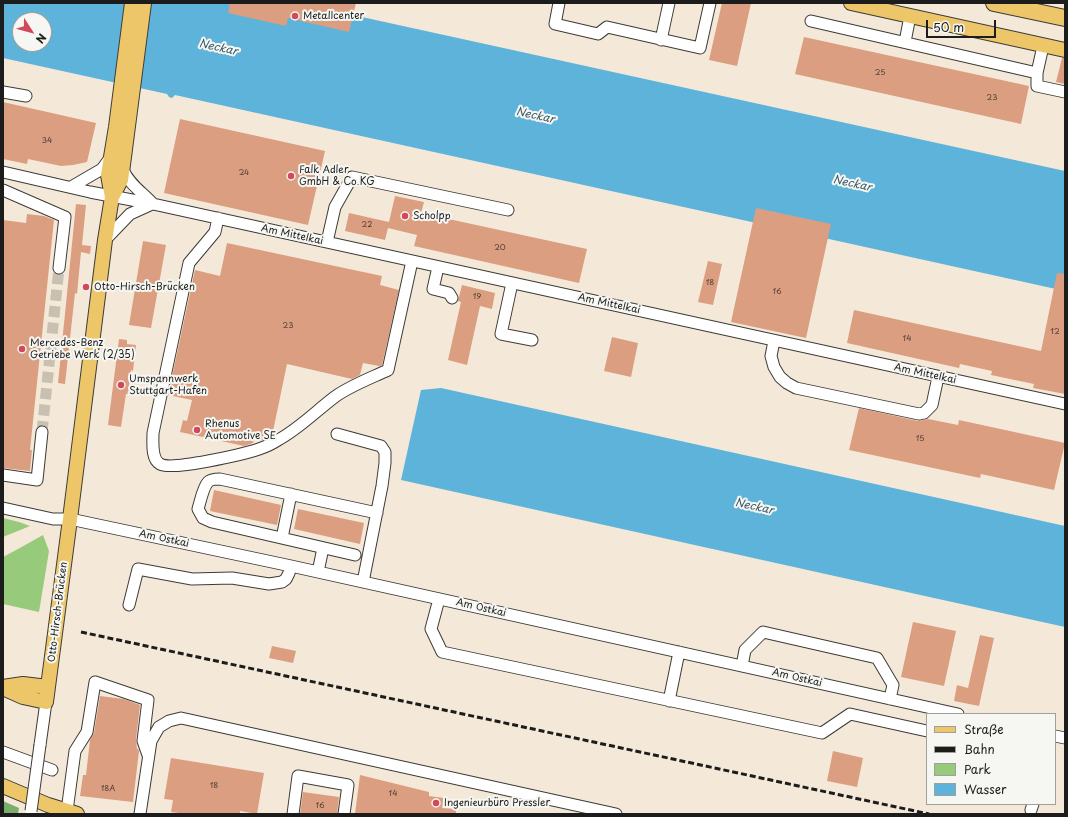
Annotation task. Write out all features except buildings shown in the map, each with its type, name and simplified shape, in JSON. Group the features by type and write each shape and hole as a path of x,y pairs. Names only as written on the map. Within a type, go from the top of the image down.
{"highway":[{"path":"994,3 1065,18"}],"main road":[{"name":"Otto-Hirsch-Brücken","path":"46,702 105,240 112,197 121,180 121,128 132,3"},
{"name":"Otto-Hirsch-Brücken","path":"112,197 108,175 110,158 121,128 144,3"},
{"path":"851,3 1065,50"},
{"path":"3,688 23,684 48,687"},
{"path":"3,688 29,699 46,702"},
{"path":"3,786 48,805 72,813"}],"street":[{"path":"559,3 555,24 598,34 607,27 700,48 710,3"},
{"path":"661,40 669,3"},
{"path":"905,42 910,16"},
{"path":"811,21 1038,73"},
{"path":"1043,46 1037,86 1065,92"},
{"path":"3,92 26,96"},
{"path":"71,188 102,168 110,158"},
{"path":"105,240 130,214 153,204 133,186 122,170"},
{"name":"Am Mittelkai","path":"3,172 1065,404"},
{"path":"327,242 335,207 352,177 508,210"},
{"path":"3,190 65,217 59,268"},
{"path":"218,218 215,232 189,263 153,433 153,452 156,460 165,466 179,466 226,458 278,441 349,388 388,370 412,261"},
{"path":"438,267 433,289 449,294 452,298"},
{"path":"512,283 501,334 532,340"},
{"path":"774,340 771,356 774,367 780,377 787,384 796,388 919,414 924,413 932,405 938,377"},
{"path":"3,475 37,480 42,432"},
{"path":"337,434 381,446 385,452 382,486 363,582"},
{"path":"355,555 212,522 203,518 198,509 207,482 212,479 220,479 377,513"},
{"path":"282,538 291,494"},
{"name":"Am Ostkai","path":"3,508 54,519 70,519 291,566 953,713"},
{"path":"318,572 323,548"},
{"path":"129,605 138,569 192,579 232,578 269,584 282,582 286,579 291,566"},
{"path":"439,599 431,629 442,652 822,734 850,714 926,731"},
{"path":"742,666 745,650 763,632 877,658 893,685 890,699"},
{"path":"669,701 679,652"},
{"path":"72,813 75,751 87,732 95,682 148,700 143,741 149,756"},
{"name":"Otto-Hirsch-Brücken","path":"31,814 46,702"},
{"path":"140,814 151,741 159,727 169,721 181,718 616,814"},
{"path":"3,752 52,770"},
{"path":"292,814 298,776 348,784 344,814"}],"green space":[{"path":"3,518 19,522 30,526 3,537"},
{"path":"43,535 49,551 39,612 3,604 3,557"},
{"path":"3,801 19,808 18,814 3,814"}],"water":[{"name":"Neckar","path":"3,3 298,3 1065,171 1065,291 175,95 172,98 167,94 3,58"},
{"name":"Neckar","path":"441,388 1065,526 1065,627 401,480 421,390"}],"tunnel":[{"path":"42,432 59,268"}],"railway":[{"path":"81,632 929,814"}],"place":[{"name":"Metallcenter","path":"295,16"},
{"name":"Falk Adler GmbH & Co KG","path":"291,176"},
{"name":"Scholpp","path":"405,216"},
{"name":"Otto-Hirsch-Brücken","path":"86,287"},
{"name":"Mercedes-Benz Getriebe Werk (2/35)","path":"22,349"},
{"name":"Umspannwerk Stuttgart-Hafen","path":"121,385"},
{"name":"Rhenus Automotive SE","path":"197,430"},
{"name":"Ingenieurbüro Pressler","path":"436,803"}]}
